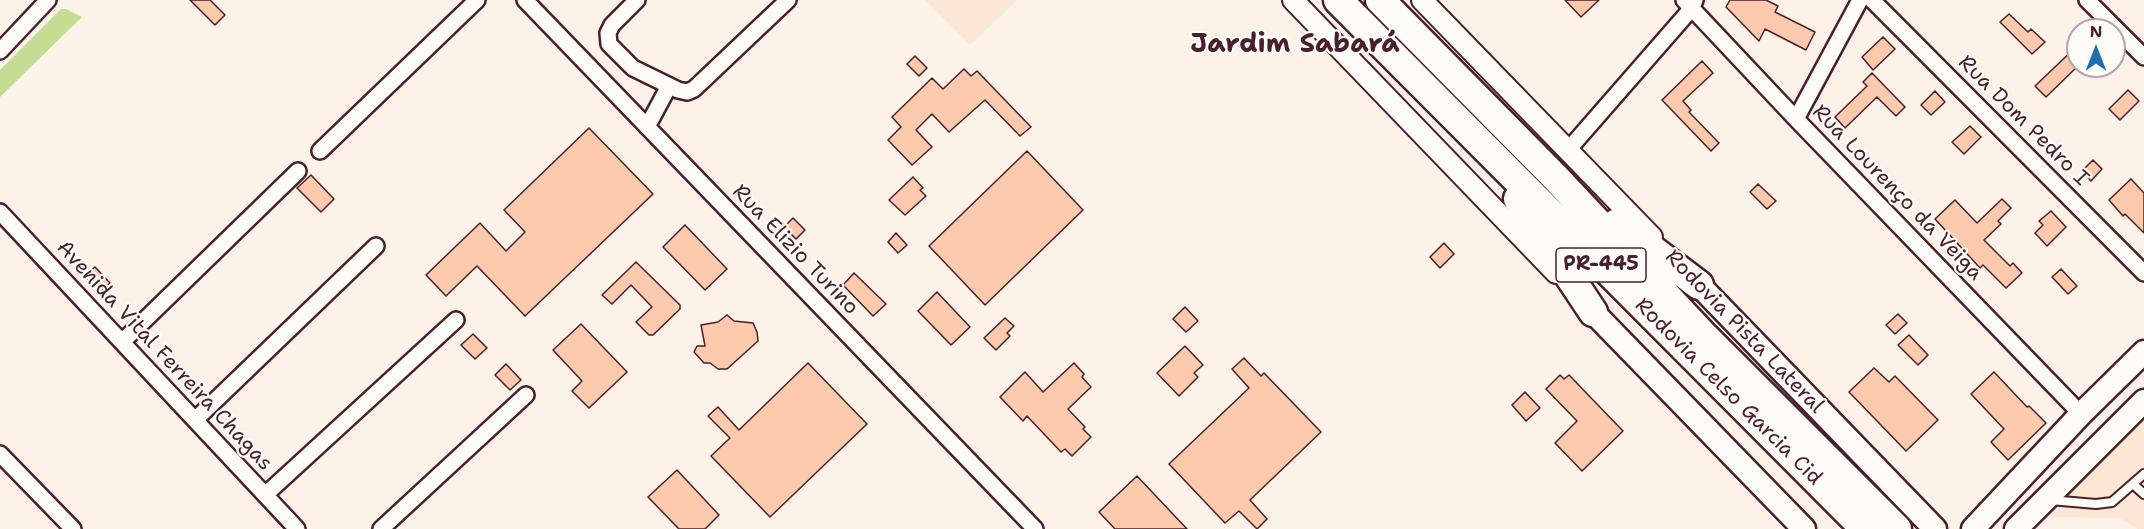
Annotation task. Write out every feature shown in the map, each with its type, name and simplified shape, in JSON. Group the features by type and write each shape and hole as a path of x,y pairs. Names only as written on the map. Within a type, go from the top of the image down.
{"highway":[{"name":"Rodovia Celso Garcia Cid","path":"1338,0 1481,145 1882,524"},
{"name":"Rodovia Celso Garcia Cid","path":"1380,0 1555,177 1882,524"},
{"path":"1481,145 1593,312"},
{"path":"1555,177 1699,285"}],"main road":[{"name":"Rodovia Pista Lateral","path":"1699,285 1935,529"},
{"name":"PR-445","path":"1593,312 1804,529"},
{"path":"1973,529 2081,414 2136,360"},
{"path":"2016,529 2143,403 2131,389 2136,360"}],"street":[{"path":"0,51 48,0"},
{"path":"320,151 477,0"},
{"name":"Rua Elizio Turino","path":"525,0 1035,529"},
{"path":"637,0 612,25 608,33 609,44 633,68 669,86 687,92 694,89 788,0"},
{"name":"PR-445","path":"1293,0 1593,312"},
{"path":"1796,119 1860,0"},
{"name":"Rua Dom Pedro I","path":"1872,0 2144,273"},
{"path":"2087,0 2144,57"},
{"name":"Rodovia Pista Lateral","path":"1425,3 1699,285"},
{"path":"1568,150 1690,3"},
{"name":"Rua Lourenço da Veiga","path":"1690,3 1796,119 2081,414"},
{"path":"647,127 669,86"},
{"path":"122,342 298,171"},
{"name":"Avenida Vital Ferreira Chagas","path":"0,212 297,529"},
{"path":"196,419 376,246"},
{"path":"265,495 456,320"},
{"path":"381,529 526,395"},
{"path":"0,454 73,529"}],"lane":[{"path":"2045,500 2096,504 2112,502 2144,474"},
{"path":"2134,485 2144,494"}],"shaded area":[{"path":"925,0 1017,0 970,45"},
{"path":"2144,420 2144,529 2138,529 2119,518 2039,517"}],"green space":[{"path":"61,9 82,17 0,97 0,70"}],"building":[{"path":"190,0 210,0 225,15 215,25"},
{"path":"1565,0 1599,0 1581,17"},
{"path":"1730,0 1766,0 1778,6 1775,12 1815,32 1806,50 1765,29 1759,41 1726,7"},
{"path":"2009,14 2028,32 2031,29 2045,42 2032,54 2000,22"},
{"path":"1883,37 1895,49 1873,70 1862,57"},
{"path":"915,56 927,68 919,76 907,64"},
{"path":"2066,56 2066,78 2046,97 2035,86"},
{"path":"1702,61 1713,73 1683,101 1691,110 1689,112 1719,143 1711,151 1662,100"},
{"path":"964,69 971,76 977,71 1031,127 1020,136 985,100 949,132 932,114 916,130 932,147 912,165 888,140 901,127 892,117 932,78 943,89"},
{"path":"1872,73 1905,107 1896,116 1877,97 1845,128 1835,117 1867,86 1863,82"},
{"path":"2128,90 2139,101 2120,120 2109,109"},
{"path":"1935,91 1945,102 1931,115 1921,105"},
{"path":"1970,126 1981,137 1964,154 1952,142"},
{"path":"589,128 653,194 525,316 477,266 446,296 426,275 480,223 506,251 525,232 504,210"},
{"path":"1027,151 1083,210 985,305 929,246"},
{"path":"2093,160 2102,169 2091,181 2082,171"},
{"path":"311,175 334,199 321,212 297,188"},
{"path":"913,177 923,188 920,190 926,196 905,215 889,200"},
{"path":"2131,179 2144,193 2144,233 2125,214 2123,216 2109,200"},
{"path":"1758,184 1776,201 1767,209 1750,192"},
{"path":"2002,199 2011,208 1998,221 2001,224 1984,240 2010,266 2013,263 2022,273 2006,288 1983,265 1980,268 1935,219 1955,200 1977,223"},
{"path":"2051,211 2066,227 2047,246 2035,233 2043,225 2039,221"},
{"path":"793,218 805,230 796,239 784,227"},
{"path":"685,225 727,269 705,290 663,247"},
{"path":"896,233 907,245 898,253 888,242"},
{"path":"1444,243 1454,254 1440,268 1430,257"},
{"path":"636,262 680,305 680,309 653,335 649,335 636,322 652,307 631,285 612,304 602,295"},
{"path":"95,267 110,283 100,292 84,276"},
{"path":"2061,269 2077,286 2068,294 2052,277"},
{"path":"854,273 886,304 873,316 843,285"},
{"path":"937,292 970,327 951,345 918,311"},
{"path":"1185,307 1198,321 1186,332 1173,319"},
{"path":"1898,314 1907,323 1895,334 1886,325"},
{"path":"727,315 734,321 753,323 758,341 727,369 718,369 710,363 704,363 694,352 697,346 705,346 701,325 718,322"},
{"path":"1005,318 1014,326 1007,333 1010,336 996,350 984,338"},
{"path":"581,324 627,372 589,408 572,391 582,381 553,350"},
{"path":"473,334 487,348 475,359 461,345"},
{"path":"1909,335 1928,355 1918,365 1898,345"},
{"path":"1185,346 1203,365 1194,373 1198,377 1179,396 1157,373"},
{"path":"1244,358 1261,376 1264,373 1321,432 1250,500 1267,519 1257,529 1239,511 1225,523 1169,464 1249,388 1232,369"},
{"path":"808,363 867,424 770,517 711,456 730,438 708,416 718,407 739,430"},
{"path":"1074,363 1084,374 1082,377 1091,387 1068,409 1091,437 1072,456 1065,449 1061,452 1027,416 1023,421 1000,397 1025,372 1043,392"},
{"path":"506,364 521,380 510,390 495,375"},
{"path":"1874,368 1889,382 1895,376 1938,420 1906,451 1849,392"},
{"path":"1994,372 2027,407 2029,406 2046,423 2008,460 1991,442 2004,429 1971,394"},
{"path":"1560,375 1564,379 1569,375 1623,431 1582,471 1555,443 1577,421 1546,389"},
{"path":"1525,392 1540,408 1526,421 1512,405"},
{"path":"677,470 719,515 705,529 679,529 648,497"},
{"path":"1137,476 1187,529 1115,529 1099,512"}],"district":[{"name":"Jardim Sabará","path":"1295,45"}]}
